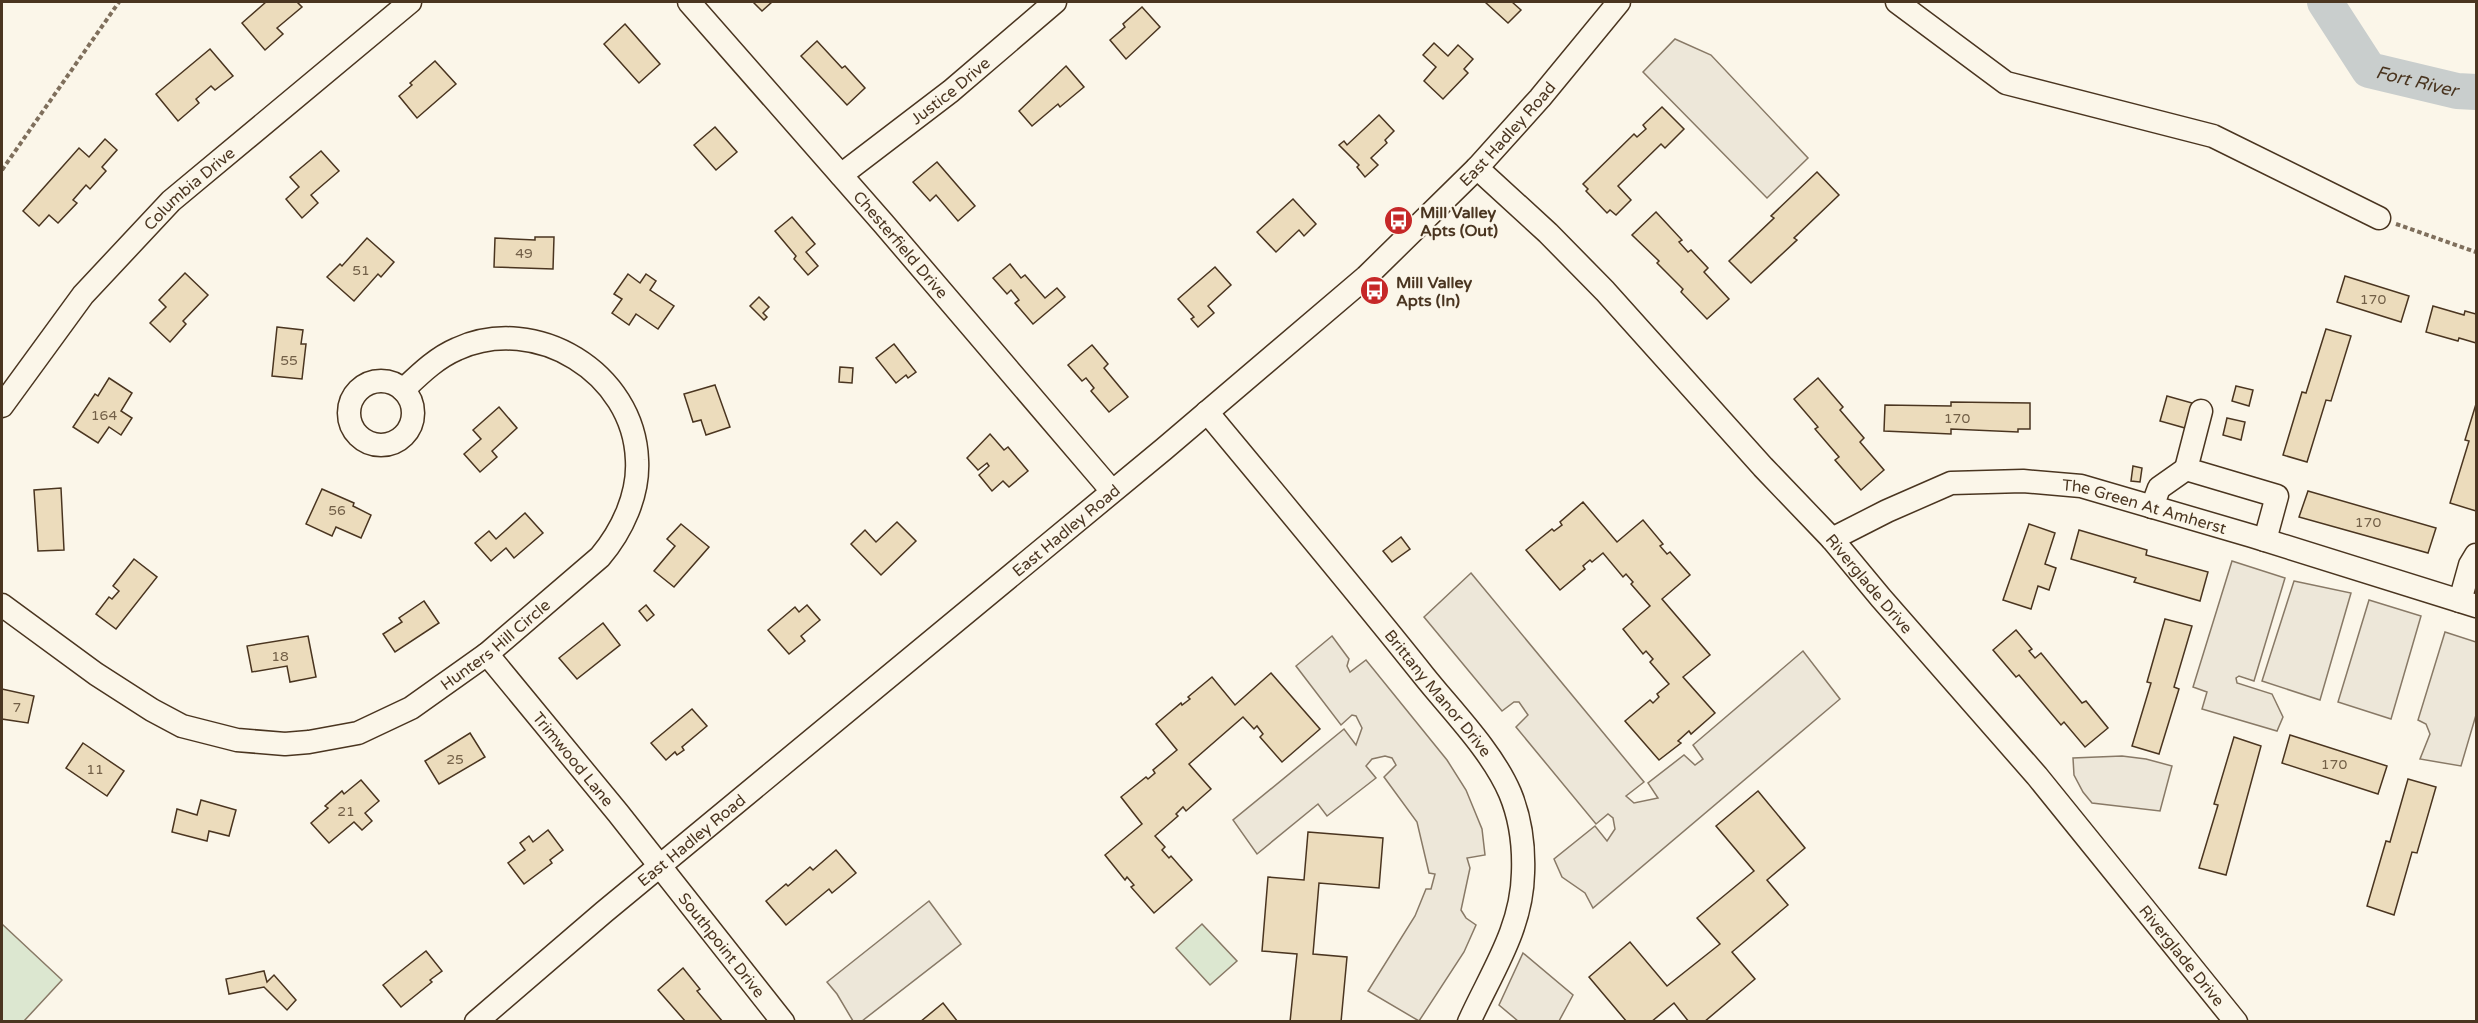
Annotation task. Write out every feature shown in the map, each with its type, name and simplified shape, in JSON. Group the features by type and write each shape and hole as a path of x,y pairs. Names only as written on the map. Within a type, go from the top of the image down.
{"street":[{"name":"Columbia Drive","path":"2,406 83,295 171,201 218,159 411,2"},
{"name":"Chesterfield Drive","path":"689,2 1112,491"},
{"name":"Justice Drive","path":"841,175 951,91 1055,2"},
{"name":"East Hadley Road","path":"476,1022 660,866 1207,412 1366,276 1477,168 1540,98 1619,2"},
{"path":"1897,2 2006,84 2213,136 2379,218"},
{"name":"Riverglade Drive","path":"1477,168 1548,233 1605,291 1763,467 1832,539 2037,776 2236,1022"},
{"name":"Hunters Hill Circle","path":"2,605 96,674 167,719 200,732 261,743 317,741 342,738 367,730 411,708 487,654 600,556 612,543 628,510 637,474 636,450 631,430 612,392 587,367 555,346 526,339 494,339 459,348 431,365 403,390"},
{"path":"2152,507 2159,488 2186,469 2201,411"},
{"name":"Brittany Manor Drive","path":"1207,412 1379,620 1490,759 1510,792 1522,843 1523,873 1520,902 1513,931 1469,1022"},
{"path":"2186,469 2277,496 2265,540"},
{"name":"The Green At Amherst","path":"1832,539 1887,511 1951,483 2023,481 2081,486 2265,540 2468,604 2469,566 2476,555"},
{"name":"Trimwood Lane","path":"487,654 660,866"},
{"name":"Southpoint Drive","path":"660,866 783,1022"}],"path":[{"path":"2,170 119,2"},
{"path":"2379,218 2476,252"}],"green space":[{"path":"2,924 62,980 24,1021 2,1021"},
{"path":"1202,924 1237,961 1210,985 1176,948"}],"shaded area":[{"path":"1675,39 1711,55 1808,158 1767,198 1643,72"},
{"path":"2232,561 2285,578 2254,681 2239,676 2236,678 2237,683 2272,694 2283,717 2277,731 2202,709 2207,692 2193,687"},
{"path":"1471,573 1644,782 1626,796 1634,803 1658,798 1648,783 1684,755 1695,765 1703,759 1693,745 1803,651 1840,699 1593,908 1585,893 1562,877 1554,859 1595,826 1607,841 1615,829 1613,818 1608,814 1596,824 1516,727 1528,715 1519,702 1514,702 1502,711 1424,617"},
{"path":"2294,581 2351,593 2320,700 2262,681"},
{"path":"2369,600 2421,616 2391,719 2338,702"},
{"path":"2445,632 2476,642 2476,715 2461,766 2420,759 2430,734 2426,724 2418,720"},
{"path":"1332,636 1349,659 1347,666 1350,672 1366,660 1447,760 1466,790 1482,829 1485,855 1467,858 1470,868 1461,910 1466,918 1476,925 1464,952 1419,1021 1368,991 1415,916 1426,889 1431,889 1435,874 1429,873 1417,822 1384,777 1396,765 1392,758 1385,756 1372,759 1366,766 1376,778 1327,816 1318,804 1257,854 1233,820 1344,729 1356,745 1362,728 1356,716 1352,715 1341,725 1296,666"},
{"path":"2122,756 2172,766 2160,811 2092,803 2083,792 2074,775 2073,758"},
{"path":"929,901 961,944 862,1021 853,1021 827,982"},
{"path":"1523,953 1573,995 1559,1021 1518,1021 1499,1005"}],"building":[{"path":"266,2 297,2 302,7 277,28 283,34 265,50 242,23"},
{"path":"753,2 772,2 762,11"},
{"path":"1485,2 1512,2 1521,10 1508,23"},
{"path":"1142,7 1160,27 1126,59 1110,40 1125,27 1123,24"},
{"path":"625,24 660,64 639,83 604,44"},
{"path":"817,41 842,68 845,66 865,88 847,105 801,56"},
{"path":"1434,43 1448,56 1458,45 1473,59 1464,69 1468,73 1443,99 1424,81 1436,67 1423,55"},
{"path":"210,49 233,76 215,90 211,86 196,99 199,103 178,121 156,94"},
{"path":"435,61 456,84 417,118 399,96"},
{"path":"1066,66 1084,87 1060,107 1058,104 1032,126 1019,111"},
{"path":"1662,107 1684,129 1665,148 1661,144 1618,186 1631,200 1616,215 1610,210 1607,213 1586,191 1588,189 1583,184 1634,134 1637,137 1646,129 1643,125"},
{"path":"1379,115 1394,131 1385,140 1387,143 1371,158 1378,165 1365,177 1357,167 1359,165 1339,145 1344,141 1347,145"},
{"path":"715,127 737,152 716,170 694,145"},
{"path":"105,139 117,150 102,167 106,171 90,189 86,185 73,200 77,203 58,223 49,215 39,226 23,211 79,148 89,157"},
{"path":"321,151 339,171 311,195 318,203 302,218 286,199 299,187 290,177"},
{"path":"937,162 975,206 958,221 936,195 930,201 913,182"},
{"path":"1817,172 1839,195 1794,238 1797,240 1751,283 1729,261"},
{"path":"1293,199 1316,224 1304,236 1299,230 1276,252 1257,232"},
{"path":"1656,212 1682,240 1679,242 1688,252 1691,250 1708,268 1704,272 1729,299 1707,319 1681,292 1683,289 1657,263 1659,261 1632,235"},
{"path":"792,217 815,244 806,252 818,266 808,275 794,259 796,256 775,231"},
{"path":"535,237 554,237 553,269 494,267 495,238 535,240"},
{"path":"367,238 394,262 381,277 378,274 354,301 327,277 340,264 342,266"},
{"path":"1010,264 1021,278 1025,275 1045,298 1057,288 1065,297 1033,324 1015,303 1019,300 1011,290 1007,294 993,278"},
{"path":"1215,267 1231,285 1208,306 1214,313 1198,327 1191,319 1194,317 1178,299"},
{"path":"185,273 208,295 183,321 186,324 170,342 150,323 166,307 159,300"},
{"path":"628,274 640,283 646,274 656,281 650,290 674,306 658,329 636,314 629,325 612,313 622,299 614,294"},
{"path":"2345,276 2409,296 2401,322 2337,302"},
{"path":"759,297 769,307 763,313 767,317 764,320 750,306"},
{"path":"2433,306 2464,315 2465,311 2476,314 2476,343 2459,338 2458,341 2426,332"},
{"path":"277,327 303,330 301,344 306,344 302,379 272,376"},
{"path":"2326,329 2351,336 2331,401 2326,400 2307,462 2283,455 2302,392 2306,393"},
{"path":"894,344 916,372 908,378 906,375 896,383 876,358"},
{"path":"1092,345 1108,364 1104,368 1128,397 1109,412 1091,391 1094,388 1086,378 1082,381 1068,365"},
{"path":"840,367 853,368 852,383 839,382"},
{"path":"109,378 132,393 121,411 132,418 121,435 109,427 98,443 73,427 95,394 98,396"},
{"path":"1818,378 1843,407 1840,410 1864,438 1860,442 1884,470 1861,490 1835,460 1839,457 1794,399"},
{"path":"715,385 730,427 706,435 701,420 693,422 684,394"},
{"path":"2236,386 2253,390 2249,406 2232,401"},
{"path":"2167,396 2192,403 2185,428 2160,421"},
{"path":"1951,402 2030,403 2030,429 2018,429 2018,432 1951,429 1951,434 1884,431 1885,405 1951,406"},
{"path":"2476,404 2476,511 2450,503 2469,441 2465,440"},
{"path":"499,407 517,428 492,451 497,457 480,472 464,454 481,439 473,430"},
{"path":"2227,418 2245,422 2241,440 2223,435"},
{"path":"990,434 1004,450 1008,447 1028,471 1009,487 1003,481 992,491 979,475 989,466 987,463 978,470 967,458"},
{"path":"2133,466 2142,468 2140,482 2131,481"},
{"path":"61,488 64,550 38,551 34,490"},
{"path":"322,489 354,503 353,506 371,515 361,538 336,527 332,536 306,524"},
{"path":"2308,491 2436,528 2428,553 2299,517"},
{"path":"1583,502 1617,542 1643,520 1663,544 1660,546 1667,554 1670,552 1690,575 1662,599 1710,655 1683,677 1715,713 1691,734 1689,731 1678,741 1681,743 1659,760 1625,721 1650,700 1653,703 1659,697 1657,694 1669,684 1650,662 1653,659 1646,651 1643,654 1623,629 1650,606 1631,584 1633,582 1626,574 1623,577 1603,553 1583,566 1585,569 1560,590 1526,550 1552,529 1554,531 1562,525 1560,522"},
{"path":"525,513 543,533 514,558 506,548 491,561 475,543 489,531 496,539"},
{"path":"897,522 916,541 881,575 851,544 865,530 876,542"},
{"path":"681,524 709,547 674,587 654,571 675,546 667,539"},
{"path":"2029,524 2055,533 2045,564 2056,568 2049,590 2038,586 2031,609 2003,600"},
{"path":"2079,530 2147,550 2146,555 2208,572 2200,601 2134,582 2136,578 2071,559"},
{"path":"1401,537 1410,549 1392,562 1383,551"},
{"path":"134,559 157,577 116,629 96,614 109,597 112,599 119,591 113,586"},
{"path":"424,601 439,623 395,652 383,634 402,622 399,618"},
{"path":"646,605 654,615 647,621 639,611"},
{"path":"807,605 820,620 801,636 805,641 789,654 768,630 795,607 799,612"},
{"path":"2165,619 2192,626 2174,687 2179,689 2159,754 2132,746 2151,683 2147,682"},
{"path":"603,623 620,645 577,679 559,658"},
{"path":"2016,630 2032,649 2029,651 2035,658 2041,653 2082,703 2086,701 2108,728 2085,747 2064,722 2061,725 2019,675 2016,677 1993,650"},
{"path":"308,636 316,677 290,682 287,666 252,672 247,646"},
{"path":"1271,673 1320,729 1282,762 1260,737 1263,734 1257,726 1254,729 1243,717 1189,764 1211,789 1186,811 1183,807 1176,814 1178,816 1155,836 1165,847 1162,850 1169,858 1171,856 1192,880 1154,913 1131,887 1134,885 1127,877 1125,880 1105,855 1142,824 1121,797 1146,777 1148,779 1155,773 1153,770 1177,750 1156,724 1181,703 1182,705 1190,699 1188,697 1212,677 1235,705"},
{"path":"2,689 34,696 28,723 2,719"},
{"path":"692,709 707,726 682,747 684,750 677,755 675,752 666,760 651,743"},
{"path":"470,733 485,757 439,784 425,761"},
{"path":"2290,735 2387,766 2378,794 2282,763"},
{"path":"2234,737 2261,746 2226,875 2199,868 2218,805 2214,804"},
{"path":"83,743 124,771 107,796 66,768"},
{"path":"2408,779 2436,787 2417,853 2412,852 2394,915 2367,906 2386,841 2390,842"},
{"path":"361,780 379,801 365,813 372,821 362,830 354,822 329,843 311,823 342,791 344,794"},
{"path":"1758,791 1805,848 1767,880 1788,905 1732,952 1755,979 1704,1022 1689,1022 1674,1003 1651,1022 1627,1022 1589,977 1630,942 1667,986 1720,944 1697,918 1754,871 1716,826"},
{"path":"201,800 236,810 229,836 209,831 207,841 172,832 177,809 197,815"},
{"path":"548,830 563,850 550,860 552,863 524,884 508,863 525,850 520,843 529,836 533,842"},
{"path":"1308,832 1383,838 1379,888 1319,883 1313,954 1347,957 1341,1022 1290,1022 1297,954 1262,951 1268,877 1304,880"},
{"path":"836,850 856,873 832,893 829,889 786,925 766,901 810,867 813,870"},
{"path":"426,951 442,971 401,1007 383,985"},
{"path":"683,968 700,989 697,991 723,1022 686,1022 658,990"},
{"path":"264,971 267,982 274,975 296,1000 287,1010 264,987 229,994 226,979"},
{"path":"943,1003 958,1022 920,1022"}],"waterway":[{"name":"Fort River","path":"2325,2 2369,70 2457,91 2476,92"}],"place":[{"name":"Mill Valley Apts (Out)","path":"1399,221"},
{"name":"Mill Valley Apts (In)","path":"1375,291"}]}
